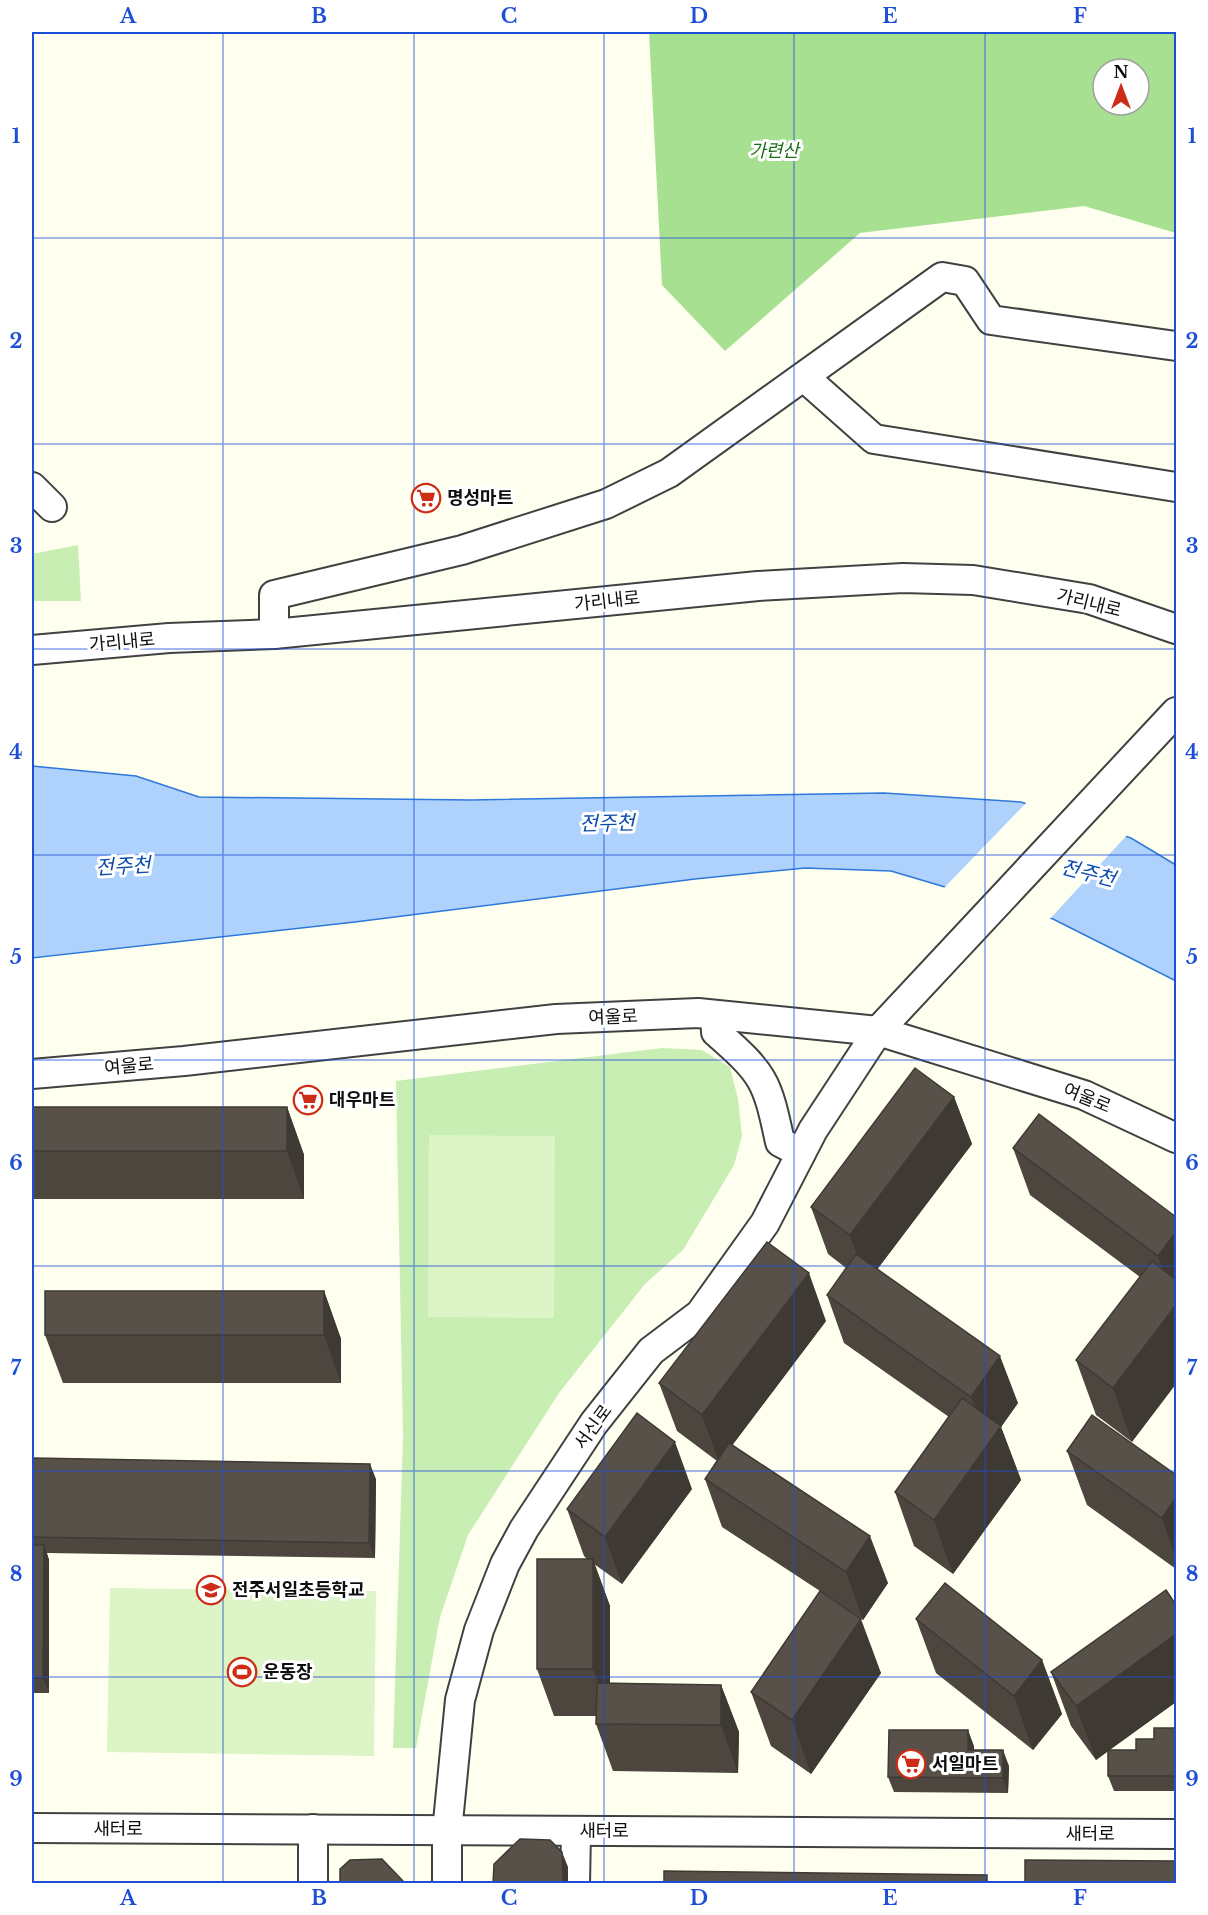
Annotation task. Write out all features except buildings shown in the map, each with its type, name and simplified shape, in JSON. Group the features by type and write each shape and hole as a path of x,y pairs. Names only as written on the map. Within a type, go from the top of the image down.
{"street":[{"path":"274,634 274,595 462,550 606,504 669,472 942,277 965,281 992,320 1176,346"},
{"path":"804,377 874,439 1176,487"},
{"path":"32,487 52,507"},
{"name":"가리내로","path":"32,650 169,638 274,634 758,586 903,578 973,580 1089,599 1176,629"},
{"name":"서신로","path":"447,1884 447,1832 460,1700 479,1630 505,1564 524,1529 594,1423 651,1351 700,1314 765,1223 801,1154 878,1031 1176,712"},
{"name":"여울로","path":"32,1074 184,1060 556,1019 698,1013 878,1031 1084,1095 1176,1137"},
{"path":"716,1015 716,1032 758,1070 770,1094 780,1142 801,1154"},
{"name":"새터로","path":"32,1828 447,1832 1176,1834"},
{"path":"313,1829 313,1884"},
{"path":"575,1884 576,1831"}],"green space":[{"name":"가련산","path":"649,32 1176,32 1176,233 1084,206 860,233 725,351 662,285"},
{"path":"78,545 81,601 32,601 32,554"},
{"path":"662,1048 702,1050 730,1067 738,1099 742,1136 734,1165 683,1250 645,1284 559,1393 468,1535 440,1617 416,1748 393,1748 403,1437 396,1081"},
{"path":"429,1135 555,1136 554,1318 428,1317"},
{"name":"운동장","path":"110,1588 376,1591 374,1756 107,1752"}],"water":[{"name":"전주천","path":"32,766 136,776 199,797 471,800 884,793 1021,802 1131,838 1176,865 1176,981 1053,919 891,871 805,868 32,958"}],"pier":[{"path":"1028,801 1128,834 1048,921 943,889"}],"place":[{"name":"명성마트","path":"426,498"},
{"name":"대우마트","path":"308,1100"},
{"name":"전주서일초등학교","path":"211,1590"},
{"name":"운동장","path":"242,1672"},
{"name":"서일마트","path":"911,1764"}]}
